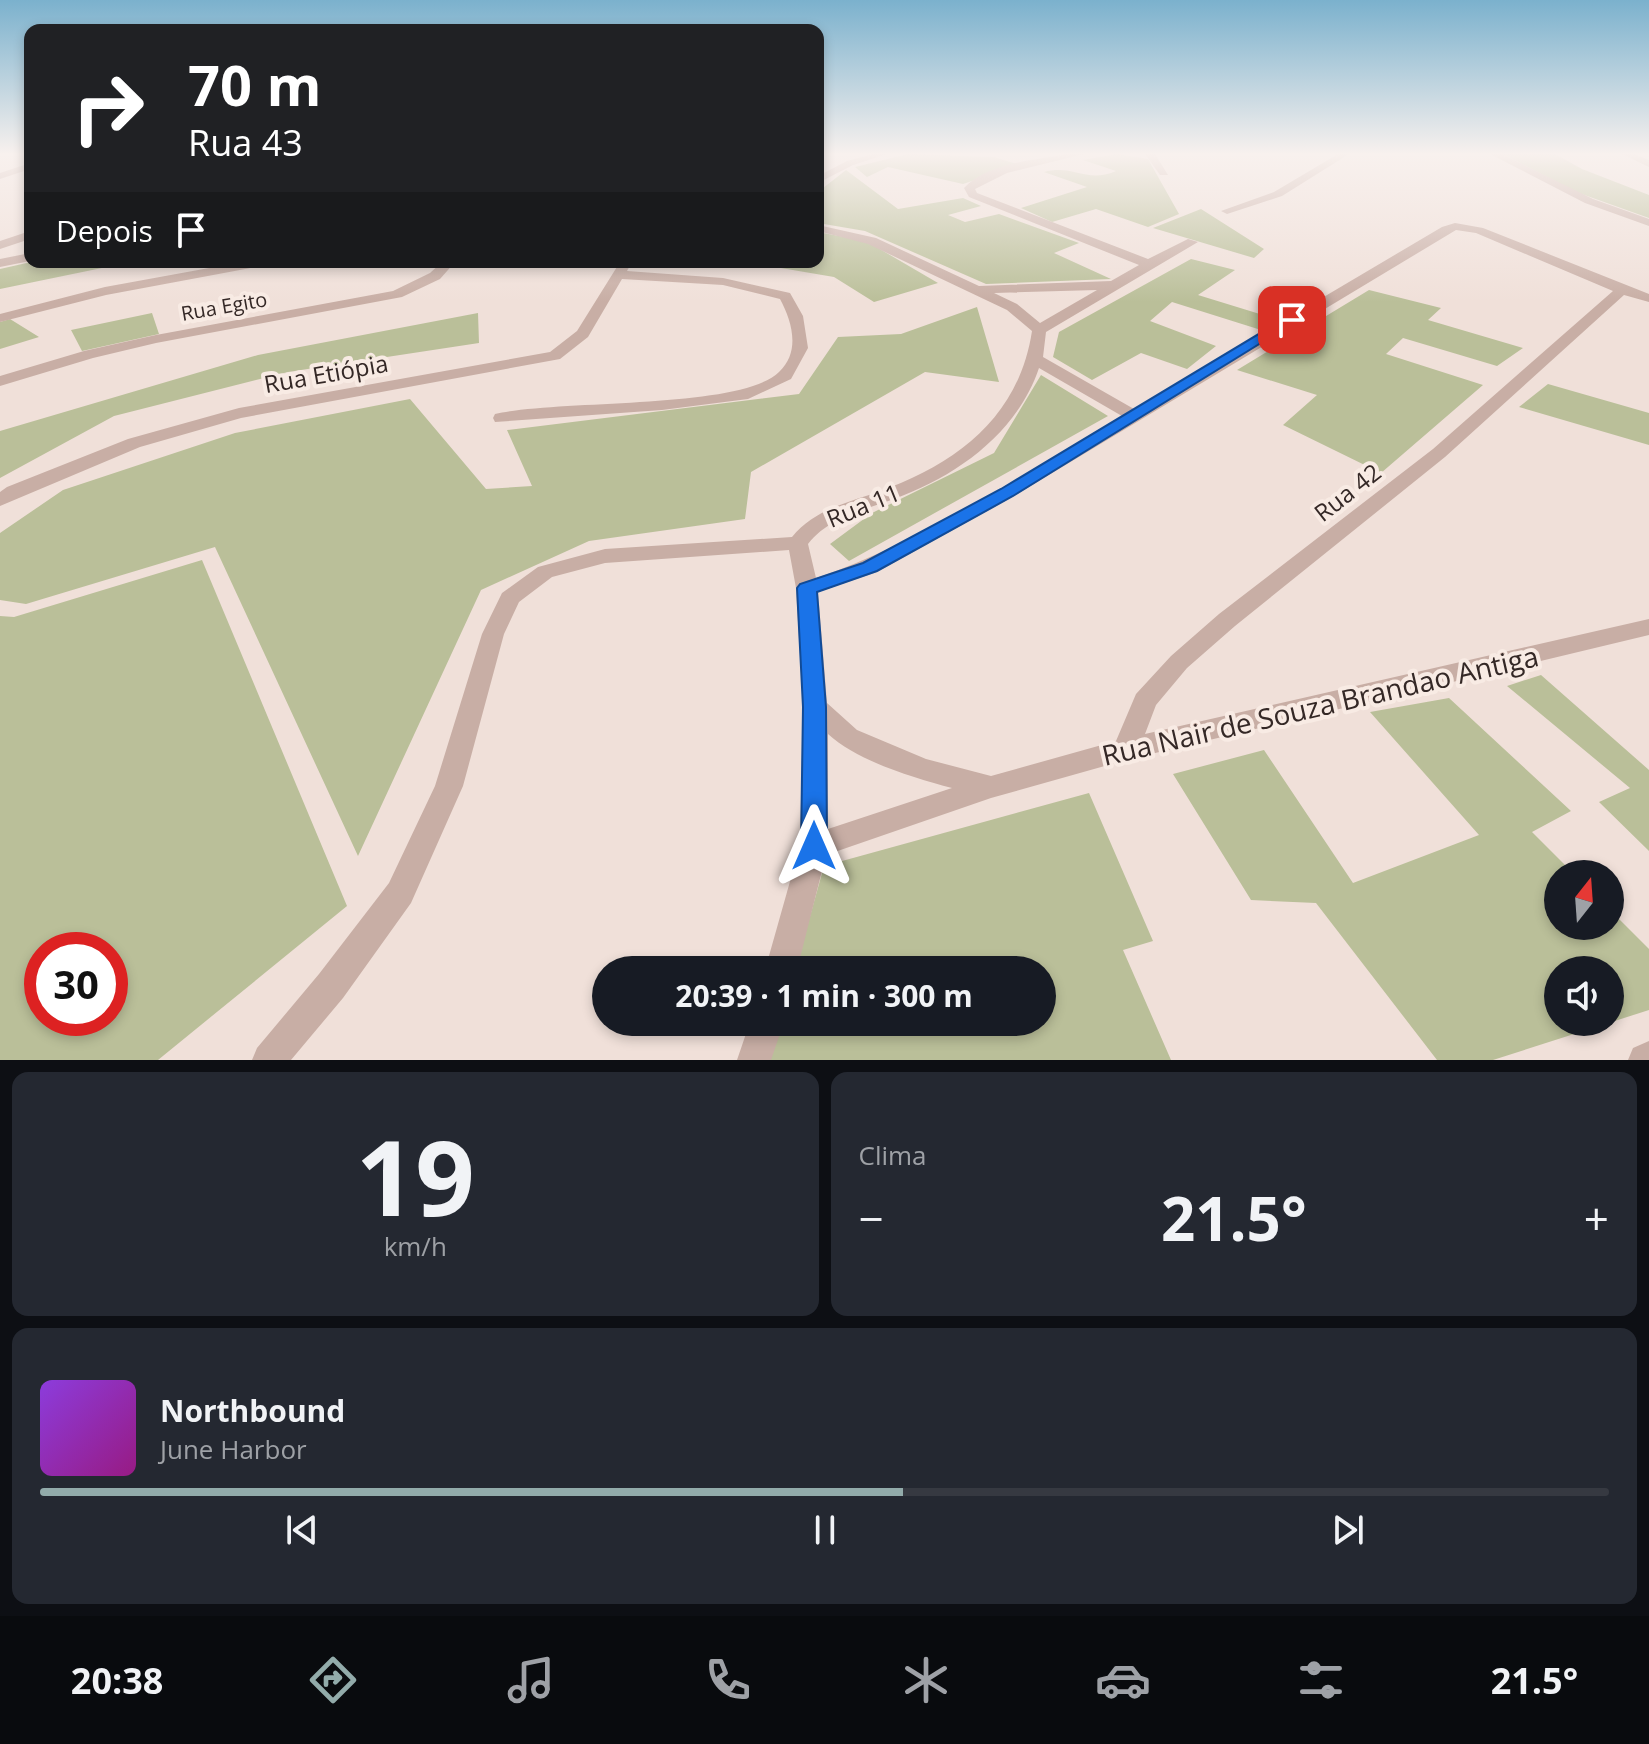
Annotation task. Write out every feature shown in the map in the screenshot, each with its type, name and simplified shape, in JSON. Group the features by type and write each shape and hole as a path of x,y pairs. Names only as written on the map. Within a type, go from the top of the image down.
{"street":[{"path":"995,203 1149,264"},
{"path":"1227,211 1247,203"},
{"path":"1596,203 1649,223"},
{"path":"807,588 870,567 1007,492 1424,241 1455,226 1487,233 1622,290 1649,298"},
{"path":"824,229 872,241 977,290 1012,307 1039,330 1192,242"},
{"path":"0,245 24,237"},
{"path":"0,263 24,258"},
{"path":"0,318 105,291 224,268"},
{"name":"Rua Egito","path":"0,381 89,354 156,339 397,294 435,276 443,268"},
{"path":"501,418 550,411 662,405 742,396 785,376 801,348 796,316 785,296 755,285 622,268"},
{"name":"Rua Etiópia","path":"0,500 14,491 134,443 239,413 555,356 583,334 622,268"},
{"path":"977,290 1117,285"},
{"name":"Rua 42","path":"1126,749 1145,701 1179,662 1227,620 1439,453 1622,290"},
{"name":"Rua 11","path":"798,543 813,525 907,488 988,439 1011,411 1035,359 1039,330"},
{"path":"1035,359 1133,415"},
{"path":"269,1060 331,986 400,893 449,786 493,634 510,598 545,572 605,556 798,543 807,588 815,707 814,846 785,956"},
{"name":"Rua Nair de Souza Brandao Antiga","path":"814,846 991,787 1126,749 1649,627"},
{"path":"815,707 848,737 921,769 991,787"},
{"path":"754,1060 762,1036"}],"green space":[{"path":"824,203 891,203 898,209 931,203 975,203 981,206 948,215 965,222 999,214 1079,243 1054,253 1111,279 986,284 865,231 824,224"},
{"path":"1035,203 1173,203 1179,214 1148,227 1096,209 1052,222 1021,208"},
{"path":"1608,203 1649,203 1649,218"},
{"path":"1201,209 1264,249 1254,258 1153,228"},
{"path":"824,233 866,241 938,283 874,302 834,277 781,268 824,268"},
{"path":"1191,259 1235,270 1198,295 1276,319 1261,330 1172,302 1150,321 1216,346 1187,369 1141,353 1092,380 1053,357 1059,332"},
{"path":"24,264 24,268 102,268 0,289 0,269"},
{"path":"1369,290 1441,308 1428,320 1523,348 1497,366 1403,338 1386,354 1483,385 1381,473 1283,425 1317,395 1237,370"},
{"path":"977,307 999,382 925,372 751,472 745,519 589,541 481,590 358,856 215,547 26,604 0,600 0,533 63,490 235,433 410,399 486,489 532,486 507,430 799,394 838,337 901,334"},
{"path":"152,313 159,334 82,351 71,330"},
{"path":"478,313 479,343 288,372 114,416 0,478 0,431 258,355"},
{"path":"10,319 39,337 0,349 0,322"},
{"path":"1041,375 1108,416 849,561 830,544 872,513 994,453"},
{"path":"1548,384 1649,413 1649,445 1519,407"},
{"path":"202,560 347,906 158,1060 0,1060 0,616 14,617"},
{"path":"1541,675 1649,770 1649,851 1599,802 1630,788 1507,686"},
{"path":"1449,698 1571,811 1532,832 1560,860 1544,860 1544,940 1624,940 1624,924 1649,949 1649,1010 1624,1018 1624,956 1544,956 1544,1036 1568,1036 1493,1060 1437,1060 1316,903 1251,900 1173,774 1264,750 1353,883 1479,835 1370,712"},
{"path":"1089,793 1153,941 1123,950 1171,1060 770,1060 777,1036 1056,1036 1056,956 799,956 824,866"}],"route":[{"path":"814,846 815,707 807,588 870,567 1007,492 1292,320"}]}
